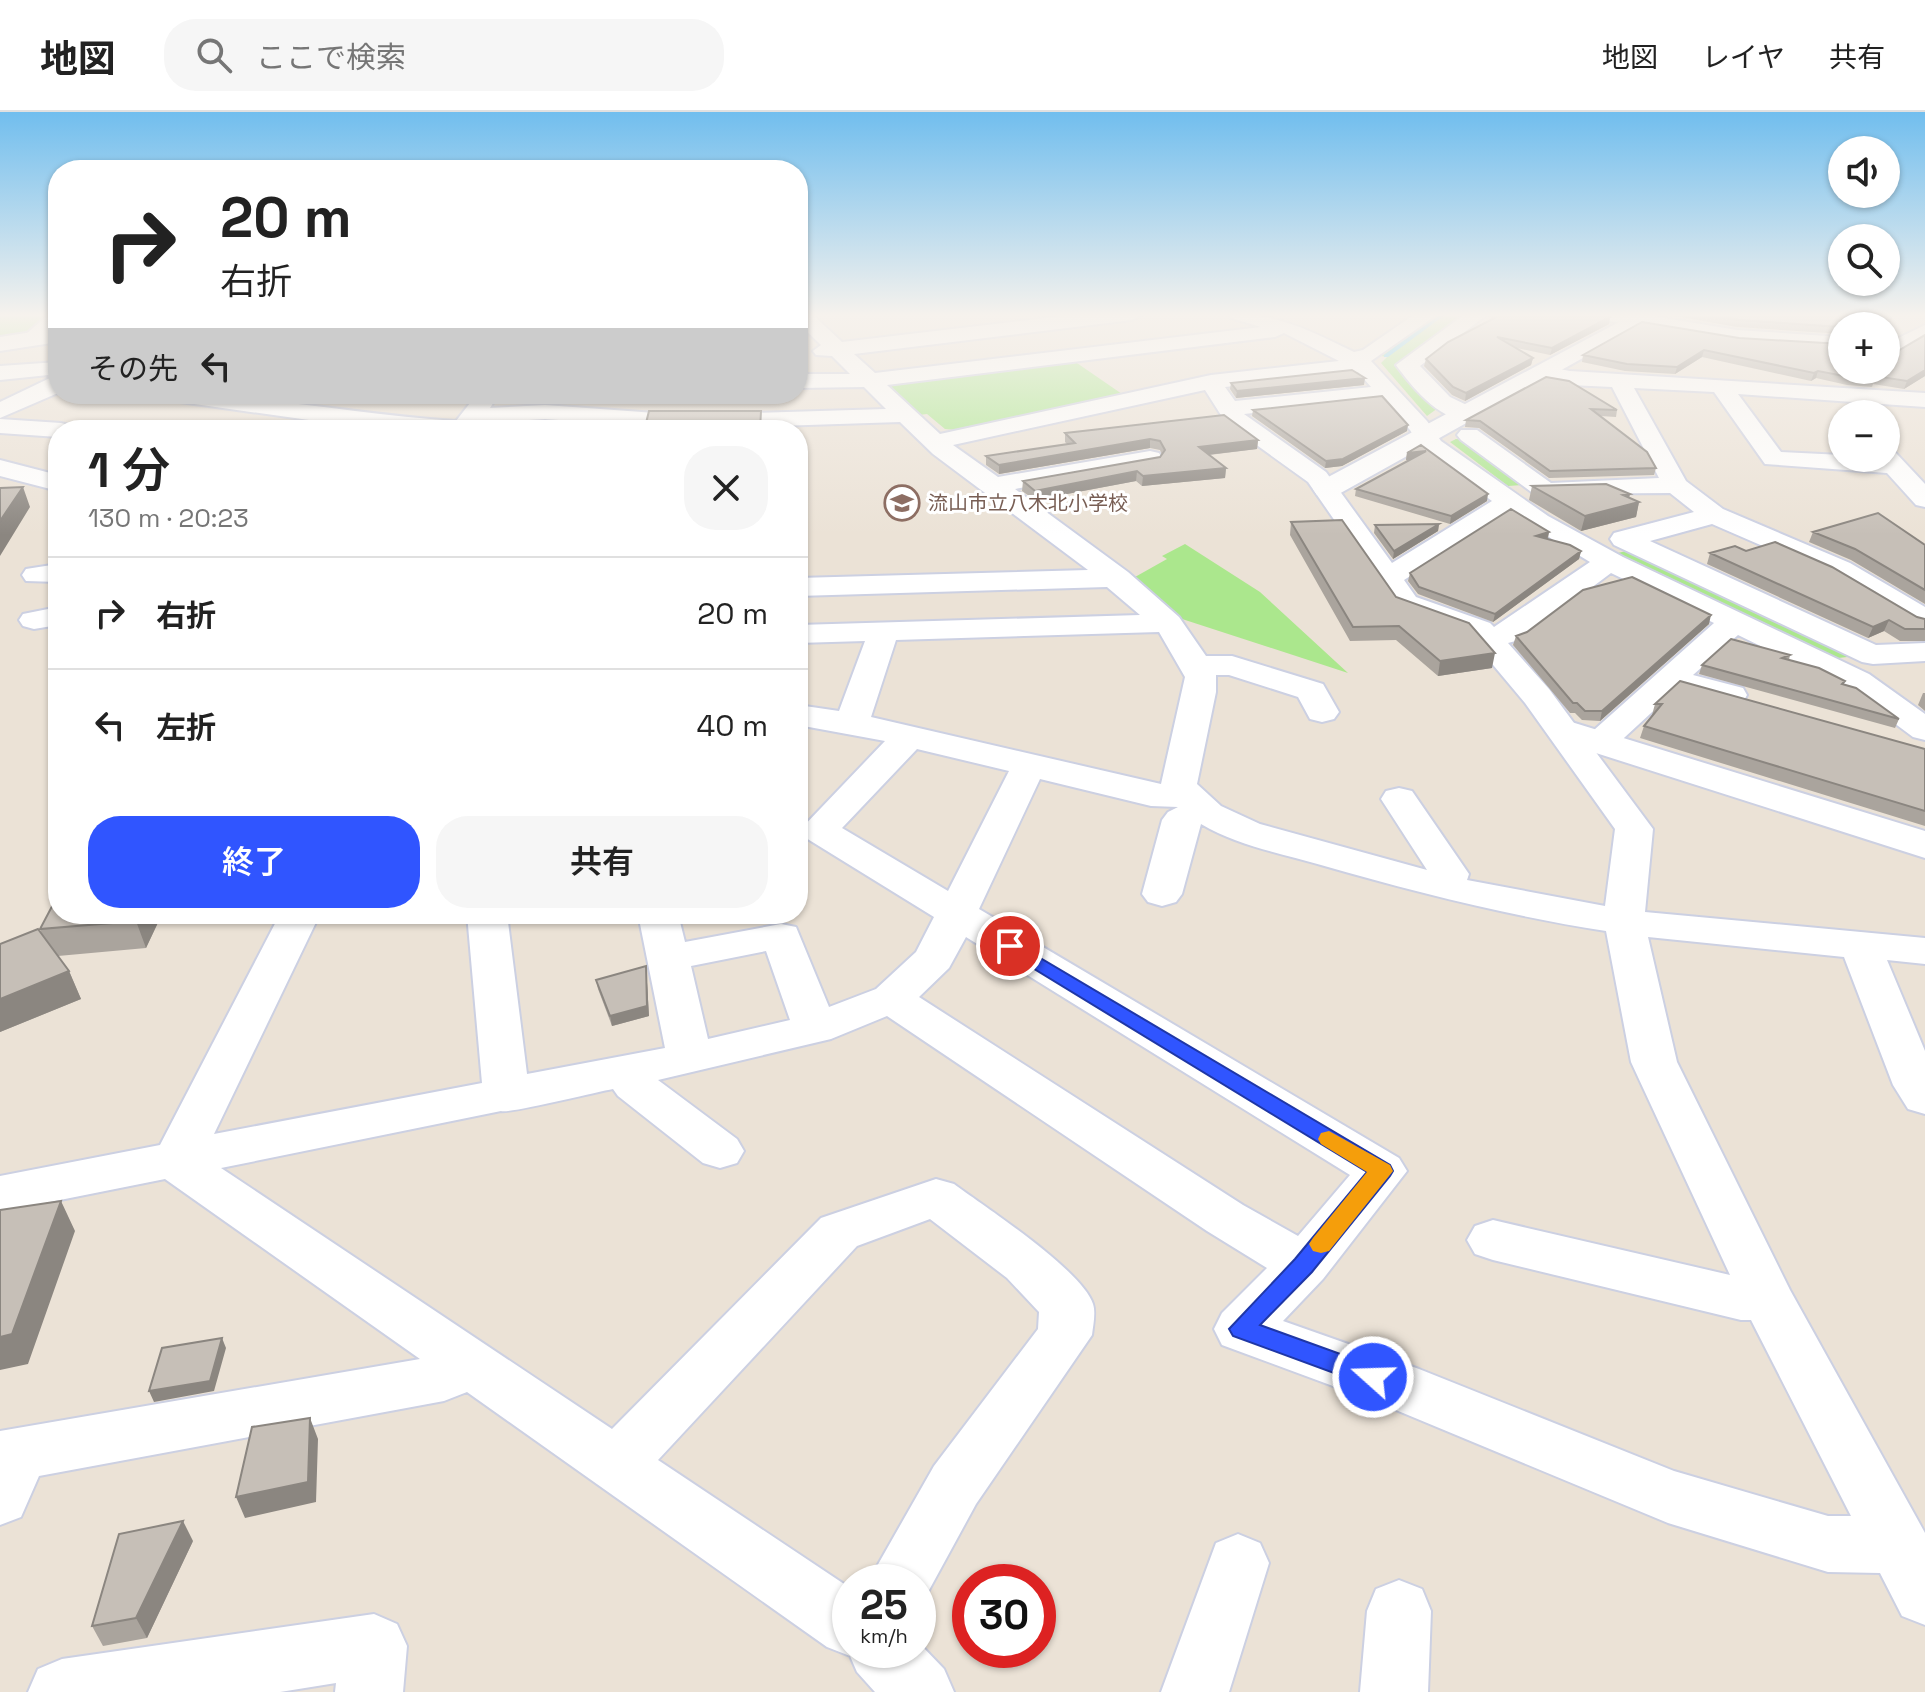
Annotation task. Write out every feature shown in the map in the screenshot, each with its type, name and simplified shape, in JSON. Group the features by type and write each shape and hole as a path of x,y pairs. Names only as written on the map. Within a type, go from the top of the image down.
{"street":[{"path":"0,411 45,388"},
{"path":"879,388 936,442 990,486 1034,514 1118,578 1168,623 1201,677 1179,785 1193,803"},
{"path":"1122,388 1138,398"},
{"path":"936,442 1185,388"},
{"path":"1215,388 1234,418 1317,477 1406,603 1479,629 1582,736 1634,829 1624,920 1654,1062 1767,1298 1925,1595"},
{"path":"1384,388 1432,446 1538,522 1613,563 1858,681 1925,730"},
{"path":"1429,388 1543,489"},
{"path":"1327,489 1426,436 1468,425 1522,388"},
{"path":"1623,388 1676,485 1714,515 1840,569 1925,620"},
{"path":"1722,388 1774,459 1902,467 1925,499"},
{"path":"1754,388 1925,400"},
{"path":"1834,392 1836,388"},
{"path":"1229,409 1388,392"},
{"path":"1834,392 1838,400"},
{"path":"247,404 366,420"},
{"path":"471,420 482,404"},
{"path":"474,416 545,412 601,420"},
{"path":"760,420 909,415"},
{"path":"0,426 48,429"},
{"path":"990,486 1151,458"},
{"path":"0,468 48,480"},
{"path":"1389,577 1501,496 1543,489 1676,485"},
{"path":"1714,515 1624,539 1873,655 1925,652"},
{"path":"1487,639 1512,632 1604,565 1613,563"},
{"path":"808,587 1118,578"},
{"path":"808,634 1168,623"},
{"path":"1582,736 1669,678 1723,630 1740,625"},
{"path":"852,723 884,631"},
{"path":"1196,665 1232,666 1311,691 1322,712"},
{"path":"1669,678 1759,703"},
{"path":"808,716 852,723 1193,803 1251,834 1445,886 1581,915 1925,951"},
{"path":"1582,736 1925,845"},
{"path":"909,737 819,830 1382,1171 1304,1265 1241,1329 1399,1386 1668,1496 1828,1544 1899,1545"},
{"path":"1880,737 1925,750"},
{"path":"0,1194 627,1072 815,1029 891,999 934,959 1030,764"},
{"path":"1399,799 1449,874 1445,886"},
{"path":"1162,894 1181,820 1193,803"},
{"path":"176,1162 295,924"},
{"path":"488,924 507,1097"},
{"path":"660,924 690,1058"},
{"path":"668,958 781,936 815,1029"},
{"path":"1860,945 1916,1085 1925,1098"},
{"path":"891,999 1074,1116 1225,1218 1304,1265"},
{"path":"627,1072 634,1085 720,1151"},
{"path":"176,1162 832,1613"},
{"path":"615,1465 839,1232 936,1197 1026,1264 1067,1306 1065,1335 955,1485 910,1564"},
{"path":"1493,1240 1741,1299 1767,1298"},
{"path":"6,1470 444,1378 465,1359"},
{"path":"1195,1692 1238,1563"},
{"path":"1394,1692 1399,1611"},
{"path":"62,1692 374,1646 369,1692"}],"green space":[{"path":"886,388 1113,388 1122,394 956,430 945,429 927,414 919,415"},
{"path":"1402,388 1425,388 1438,408 1427,416"},
{"path":"1469,440 1522,485 1508,486 1450,442"},
{"path":"1185,544 1260,592 1348,673 1179,618 1135,577 1167,559 1162,556"},
{"path":"1630,550 1856,656 1838,658 1618,553"}],"building":[{"path":"1235,388 1269,388 1237,391"},
{"path":"1455,388 1476,388 1466,393"},
{"path":"1526,388 1580,388 1617,410 1591,409 1647,452 1656,468 1550,471 1480,421 1466,420"},
{"path":"1382,396 1408,425 1343,459 1326,461 1253,410"},
{"path":"649,411 761,411 761,420 647,420"},
{"path":"1224,415 1258,440 1199,447 1226,468 1143,476 1137,471 1035,491 1023,481 1160,457 1165,450 1160,441 1150,439 999,465 986,456 1075,443 1065,433"},
{"path":"1421,445 1488,494 1451,516 1356,489 1426,451 1407,453"},
{"path":"1606,484 1630,494 1623,495 1639,502 1585,516 1532,486"},
{"path":"23,487 0,521 0,488"},
{"path":"1511,509 1549,532 1536,536 1581,551 1495,614 1419,587 1410,573"},
{"path":"1878,513 1925,545 1925,590 1855,549 1813,532"},
{"path":"1342,520 1396,597 1469,623 1495,653 1440,661 1399,626 1353,627 1291,522"},
{"path":"1439,524 1394,551 1375,525"},
{"path":"1775,542 1832,567 1925,619 1925,629 1905,629 1889,620 1873,627 1710,553 1735,546 1746,551"},
{"path":"1632,577 1711,615 1602,711 1585,711 1573,703 1516,636 1527,632 1583,590"},
{"path":"1731,639 1790,655 1782,658 1819,668 1845,681 1842,684 1856,688 1899,719 1702,665"},
{"path":"1680,681 1925,749 1925,811 1644,726 1662,704 1655,704"},
{"path":"48,914 48,924 100,924 40,929"},
{"path":"38,929 69,971 0,999 0,944"},
{"path":"646,966 647,1006 610,1016 596,980"},
{"path":"61,1201 12,1334 0,1337 0,1210"},
{"path":"222,1338 210,1381 149,1391 162,1348"},
{"path":"310,1418 308,1482 236,1497 252,1427"},
{"path":"183,1521 136,1618 92,1626 119,1534"}],"slow traffic":[{"path":"1321,1244 1382,1171 1329,1139"}],"place":[{"name":"流山市立八木北小学校","path":"902,503"}],"route":[{"path":"1010,946 1382,1171 1304,1265 1241,1329 1373,1377"}]}
